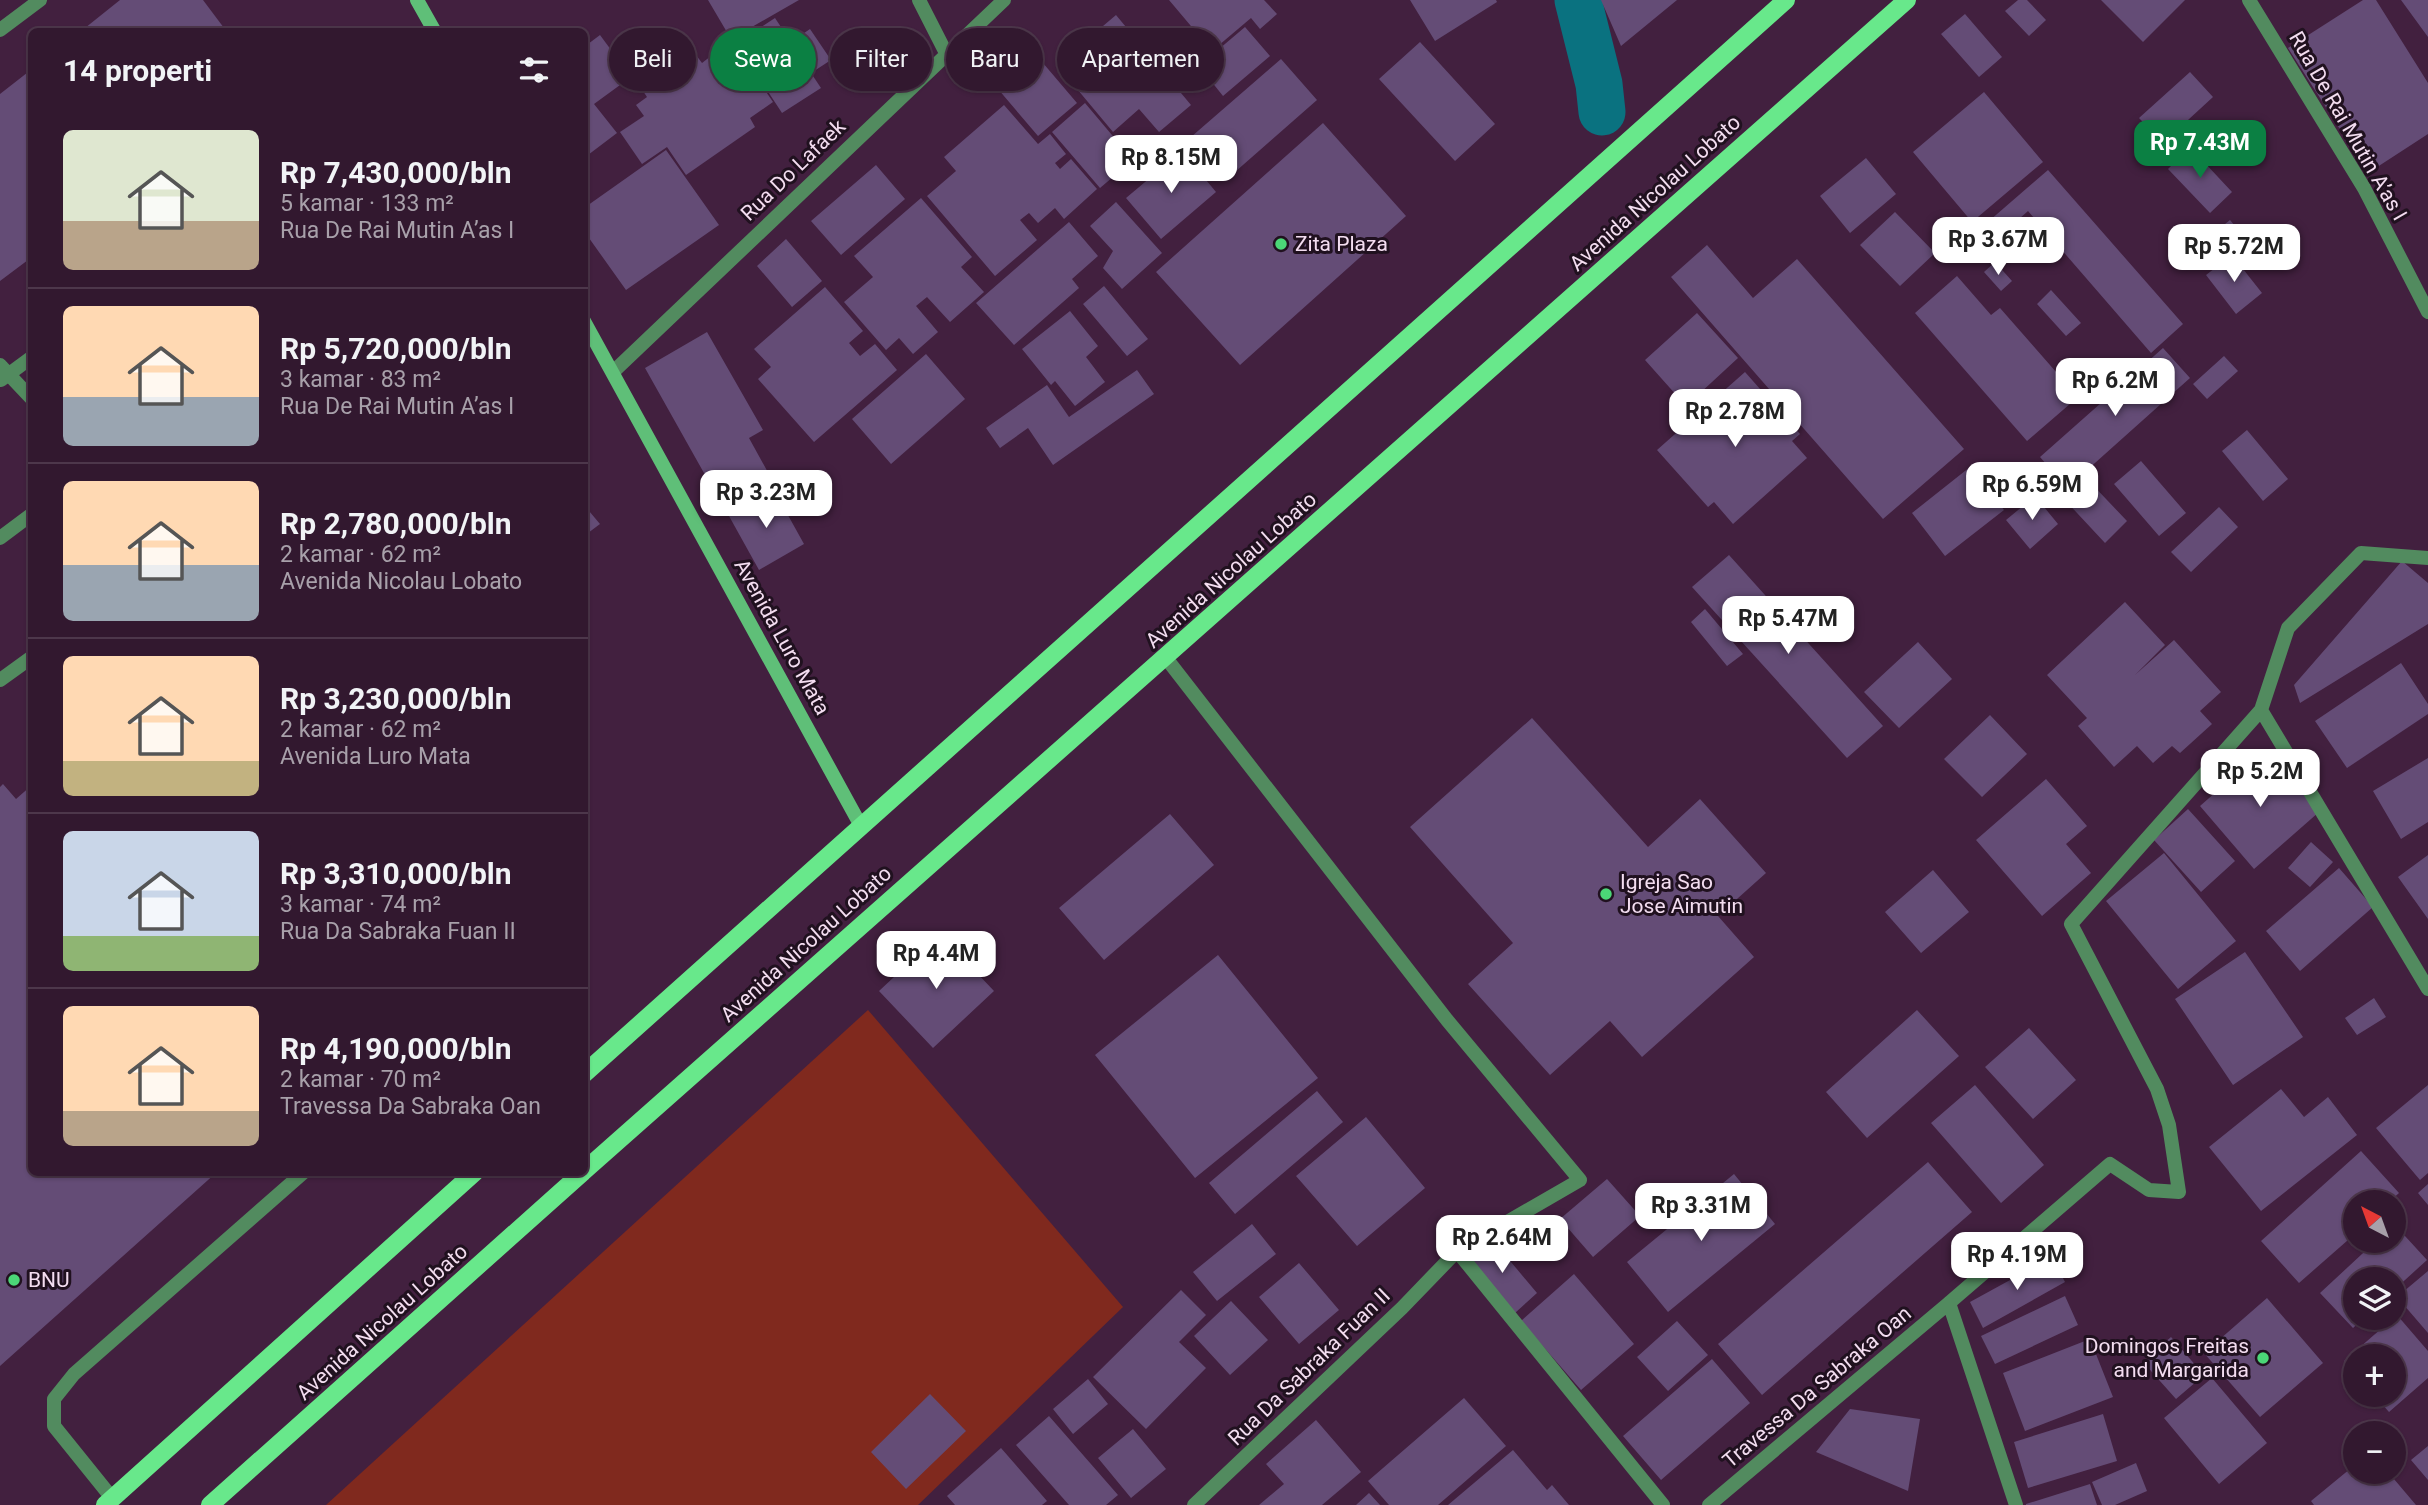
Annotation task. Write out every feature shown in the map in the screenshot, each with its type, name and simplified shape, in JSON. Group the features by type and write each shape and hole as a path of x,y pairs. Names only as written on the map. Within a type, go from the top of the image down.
{"main road":[{"path":"417,0 433,28"},
{"path":"588,1070 1786,0"},
{"name":"Avenida Nicolau Lobato","path":"588,1168 1907,0"},
{"name":"Avenida Luro Mata","path":"588,328 861,826"},
{"path":"108,1502 471,1176"},
{"name":"Avenida Nicolau Lobato","path":"214,1503 580,1176"}],"street":[{"path":"0,30 40,0"},
{"path":"919,0 946,51"},
{"name":"Rua Do Lafaek","path":"974,28 1004,0"},
{"name":"Rua De Rai Mutin A’as I","path":"2249,0 2364,188 2428,312"},
{"name":"Rua Do Lafaek","path":"613,372 946,54"},
{"path":"28,359 2,373 28,396"},
{"path":"0,538 28,517"},
{"path":"2428,558 2361,553 2288,628 2261,710 2428,989"},
{"name":"Rua Da Sabraka Fuan II","path":"1166,658 1438,1009 1580,1180 1457,1251 1402,1308 1200,1503"},
{"path":"0,680 28,660"},
{"name":"Travessa Da Sabraka Oan","path":"1709,1505 2110,1164 2149,1189 2179,1192 2169,1125 2157,1089 2071,924 2261,710"},
{"path":"108,1502 54,1426 54,1399 74,1374 299,1176"},
{"path":"1457,1251 1663,1505"},
{"path":"1949,1303 2016,1505"}],"shaded area":[{"path":"868,1010 1123,1307 918,1505 326,1505"}],"building":[{"path":"120,0 203,0 224,28 85,28"},
{"path":"708,0 799,0 750,28 725,28"},
{"path":"1169,0 1264,0 1277,14 1260,29 1251,18 1224,41 1224,28 1193,28"},
{"path":"1410,0 1496,0 1497,2 1435,41"},
{"path":"1601,0 1677,0 1621,46"},
{"path":"2018,0 2027,0 2046,20 2029,36 2005,11"},
{"path":"2101,0 2185,0 2143,42"},
{"path":"2363,0 2376,0 2428,83 2428,134 2368,173 2288,48"},
{"path":"2401,0 2428,0 2428,37"},
{"path":"1965,14 2002,57 1979,77 1941,34"},
{"path":"1116,15 1127,28 1101,28"},
{"path":"775,18 782,28 760,28"},
{"path":"1245,27 1270,56 1223,96 1219,91 1224,91 1224,45"},
{"path":"600,35 609,47 609,91 612,91 594,104 617,133 588,155 588,44"},
{"path":"816,38 830,59 816,70"},
{"path":"1420,42 1495,124 1455,161 1379,79"},
{"path":"696,55 702,63 710,57 710,91 766,91 773,102 750,118 755,127 686,175 667,147 642,164 620,132 644,116 636,105 647,97 643,91 696,91"},
{"path":"1281,59 1317,100 1227,179 1191,137"},
{"path":"1043,63 1057,79 1057,91 1067,91 1077,103 1038,136 1000,91 1043,91"},
{"path":"28,72 28,260 0,281 0,94"},
{"path":"2190,72 2213,97 2163,143 2139,118"},
{"path":"816,80 821,88 782,113 768,91 816,91"},
{"path":"1079,91 1179,91 1191,105 1159,132 1139,109 1113,132"},
{"path":"1984,92 2043,162 1972,222 1913,152"},
{"path":"1085,103 1133,160 1100,188 1052,132"},
{"path":"1004,105 1038,144 1050,134 1066,154 1055,163 1060,169 1071,159 1097,189 1064,219 1055,208 1038,223 1029,213 1020,220 1037,240 995,276 927,196 956,171 944,157"},
{"name":"Zita Plaza","path":"1323,123 1406,216 1240,365 1156,272"},
{"path":"2190,147 2232,192 2210,213 2168,169"},
{"path":"666,150 719,225 626,290 588,237 588,205"},
{"path":"1182,151 1216,192 1161,239 1126,198"},
{"path":"1866,158 1896,194 1850,233 1820,196"},
{"path":"876,165 905,199 841,255 811,221"},
{"path":"2048,170 2183,324 2151,353 2028,211 2001,235 1989,221"},
{"path":"921,198 972,257 961,267 984,292 950,322 927,297 916,306 938,332 913,354 899,338 886,350 844,302 873,277 854,256"},
{"path":"1116,202 1162,253 1122,289 1103,268 1113,251 1090,226"},
{"path":"1895,212 1935,253 1900,286 1860,245"},
{"path":"1984,218 1999,235 1989,243 1975,226"},
{"path":"2230,220 2240,232 2224,245 2214,233"},
{"path":"1069,222 1098,256 1072,279 1079,288 1014,345 976,303"},
{"path":"786,239 822,281 792,307 757,266"},
{"path":"1707,245 1753,298 1797,259 1964,449 1883,519 1671,277"},
{"path":"2232,255 2262,293 2236,314 2206,275"},
{"path":"1995,262 2012,281 2001,291 1984,272"},
{"path":"1957,276 1991,315 2000,308 2078,397 2027,441 1915,313"},
{"path":"1104,286 1148,339 1127,356 1083,304"},
{"path":"825,287 863,331 849,343 860,356 875,344 897,370 814,442 758,379 771,367 754,349"},
{"path":"2051,290 2081,323 2066,336 2037,304"},
{"path":"1070,311 1098,346 1086,357 1105,382 1075,406 1055,381 1051,385 1022,349"},
{"path":"1697,313 1738,358 1686,406 1645,360"},
{"path":"707,332 763,430 749,438 776,487 727,514 645,368"},
{"path":"2163,348 2190,378 2067,488 2040,457"},
{"path":"926,354 965,399 891,464 852,419"},
{"path":"2224,356 2238,371 2207,399 2193,384"},
{"path":"1137,370 1154,394 1053,465 1028,428 1000,448 986,428 1047,385 1069,417"},
{"path":"1745,372 1800,434 1792,441 1807,458 1733,524 1714,502 1708,507 1657,450"},
{"path":"2247,430 2288,479 2263,501 2222,451"},
{"path":"2141,461 2186,513 2159,536 2114,484"},
{"path":"1970,467 2004,510 1945,556 1912,513"},
{"path":"2087,479 2127,521 2105,543 2064,499"},
{"path":"774,490 804,544 759,570 729,516"},
{"path":"2035,496 2058,524 2030,549 2006,520"},
{"path":"2219,507 2238,527 2191,572 2171,552"},
{"path":"588,510 600,524 588,533"},
{"path":"1729,555 1883,726 1847,758 1692,587"},
{"path":"2402,561 2428,583 2428,624 2300,703 2294,685"},
{"path":"2125,602 2165,645 2135,675 2174,640 2221,692 2200,711 2212,724 2180,753 2172,746 2153,763 2137,746 2114,767 2078,726 2087,718 2047,675"},
{"path":"1705,609 1743,654 1727,666 1691,622"},
{"path":"1918,642 1952,679 1899,728 1864,692"},
{"path":"2401,663 2428,704 2428,714 2347,768 2315,721"},
{"path":"1990,715 2027,754 1982,797 1944,759"},
{"name":"Igreja Sao Jose Aimutin","path":"1532,718 1648,847 1700,799 1766,873 1718,916 1754,957 1642,1057 1610,1021 1550,1075 1468,984 1513,943 1410,827"},
{"path":"2265,749 2319,812 2254,869 2200,806"},
{"path":"2428,758 2428,822 2401,839 2373,791"},
{"path":"2046,779 2087,826 2066,844 2091,873 2042,916 1976,840"},
{"path":"3,784 16,799 28,788 28,1176 213,1176 0,1366 0,787"},
{"path":"2188,809 2235,861 2201,892 2154,840"},
{"path":"1170,814 1214,865 1104,960 1059,908"},
{"path":"2311,842 2333,862 2310,887 2288,868"},
{"path":"2164,853 2236,941 2178,989 2106,901"},
{"path":"2428,855 2428,919 2398,877"},
{"path":"2339,868 2373,907 2300,971 2266,931"},
{"path":"1933,870 1969,912 1921,953 1885,912"},
{"path":"940,934 994,991 933,1048 879,991"},
{"path":"2245,952 2303,1037 2233,1085 2175,999"},
{"path":"1218,955 1318,1078 1195,1178 1095,1055"},
{"path":"2374,998 2386,1017 2357,1035 2345,1018"},
{"path":"1917,1010 1959,1056 1867,1138 1826,1092"},
{"path":"2029,1028 2076,1080 2033,1119 1985,1067"},
{"path":"1975,1085 2044,1165 2001,1203 1931,1123"},
{"path":"2428,1085 2428,1173 2420,1180 2376,1128"},
{"path":"2281,1089 2304,1117 2328,1097 2357,1135 2261,1211 2209,1147"},
{"path":"1317,1091 1343,1122 1235,1214 1209,1183"},
{"path":"1366,1117 1425,1188 1357,1246 1296,1176"},
{"path":"2361,1151 2396,1190 2343,1190 2343,1244 2299,1283 2261,1241"},
{"path":"1928,1162 1972,1212 1762,1395 1718,1344"},
{"path":"1734,1174 1775,1224 1668,1312 1627,1262"},
{"path":"1607,1179 1640,1216 1593,1257 1560,1219"},
{"path":"2428,1184 2428,1205 2418,1193"},
{"path":"1252,1224 1276,1254 1217,1301 1193,1272"},
{"path":"1490,1237 1537,1293 1515,1313 1467,1256"},
{"path":"2406,1237 2427,1260 2406,1279 2406,1267 2348,1267 2363,1253 2406,1253"},
{"path":"2052,1257 2065,1282 1983,1328 1970,1302"},
{"path":"1299,1263 1339,1310 1299,1344 1259,1297"},
{"path":"2428,1271 2428,1333 2406,1307 2406,1289"},
{"path":"2343,1272 2343,1317 2320,1293"},
{"path":"1574,1274 1634,1344 1581,1390 1521,1321"},
{"path":"1181,1290 1206,1315 1179,1342 1206,1368 1146,1429 1093,1377"},
{"path":"2065,1296 2078,1325 1995,1364 1981,1336"},
{"name":"Domingos Freitas and Margarida","path":"2267,1298 2323,1363 2260,1417 2204,1353"},
{"path":"1231,1301 1268,1340 1230,1375 1194,1336"},
{"path":"1677,1321 1708,1355 1668,1391 1637,1357"},
{"path":"2406,1325 2428,1351 2428,1378 2406,1397 2406,1344 2364,1344 2380,1330 2406,1330"},
{"path":"2171,1337 2204,1375 2176,1399 2143,1362"},
{"path":"2090,1339 2113,1397 2025,1431 2003,1373"},
{"path":"1712,1359 1750,1403 1661,1480 1623,1436"},
{"path":"2212,1378 2267,1443 2219,1484 2164,1418"},
{"path":"1088,1379 1108,1404 1073,1434 1053,1409"},
{"path":"930,1394 966,1431 906,1489 871,1452"},
{"path":"1464,1398 1506,1446 1438,1505 1389,1505 1368,1481"},
{"path":"1850,1409 1920,1419 1908,1491 1816,1452"},
{"path":"2103,1414 2117,1461 2028,1488 2014,1442"},
{"path":"1049,1416 1118,1495 1106,1505 1069,1505 1016,1445"},
{"path":"1316,1420 1361,1472 1322,1505 1259,1505 1284,1484 1266,1464"},
{"path":"1133,1429 1166,1469 1131,1498 1098,1458"},
{"path":"2428,1446 2428,1480 2411,1460"},
{"path":"1001,1448 1047,1501 1042,1505 955,1505 947,1496"},
{"path":"1513,1450 1547,1490 1552,1485 1569,1505 1448,1505"},
{"path":"2136,1463 2147,1491 2115,1505 2102,1505 2092,1482"},
{"path":"2343,1475 2343,1484 2398,1484 2416,1505 2314,1505 2311,1501"},
{"path":"2090,1484 2097,1505 2026,1505 2026,1504"},
{"path":"1369,1493 1380,1505 1356,1505"}],"waterway":[{"path":"1578,0 1599,84 1602,112"}],"place":[{"name":"Zita Plaza","path":"1281,244"},
{"name":"Igreja Sao Jose Aimutin","path":"1606,894"},
{"name":"BNU","path":"14,1280"},
{"name":"Domingos Freitas and Margarida","path":"2263,1358"}]}
